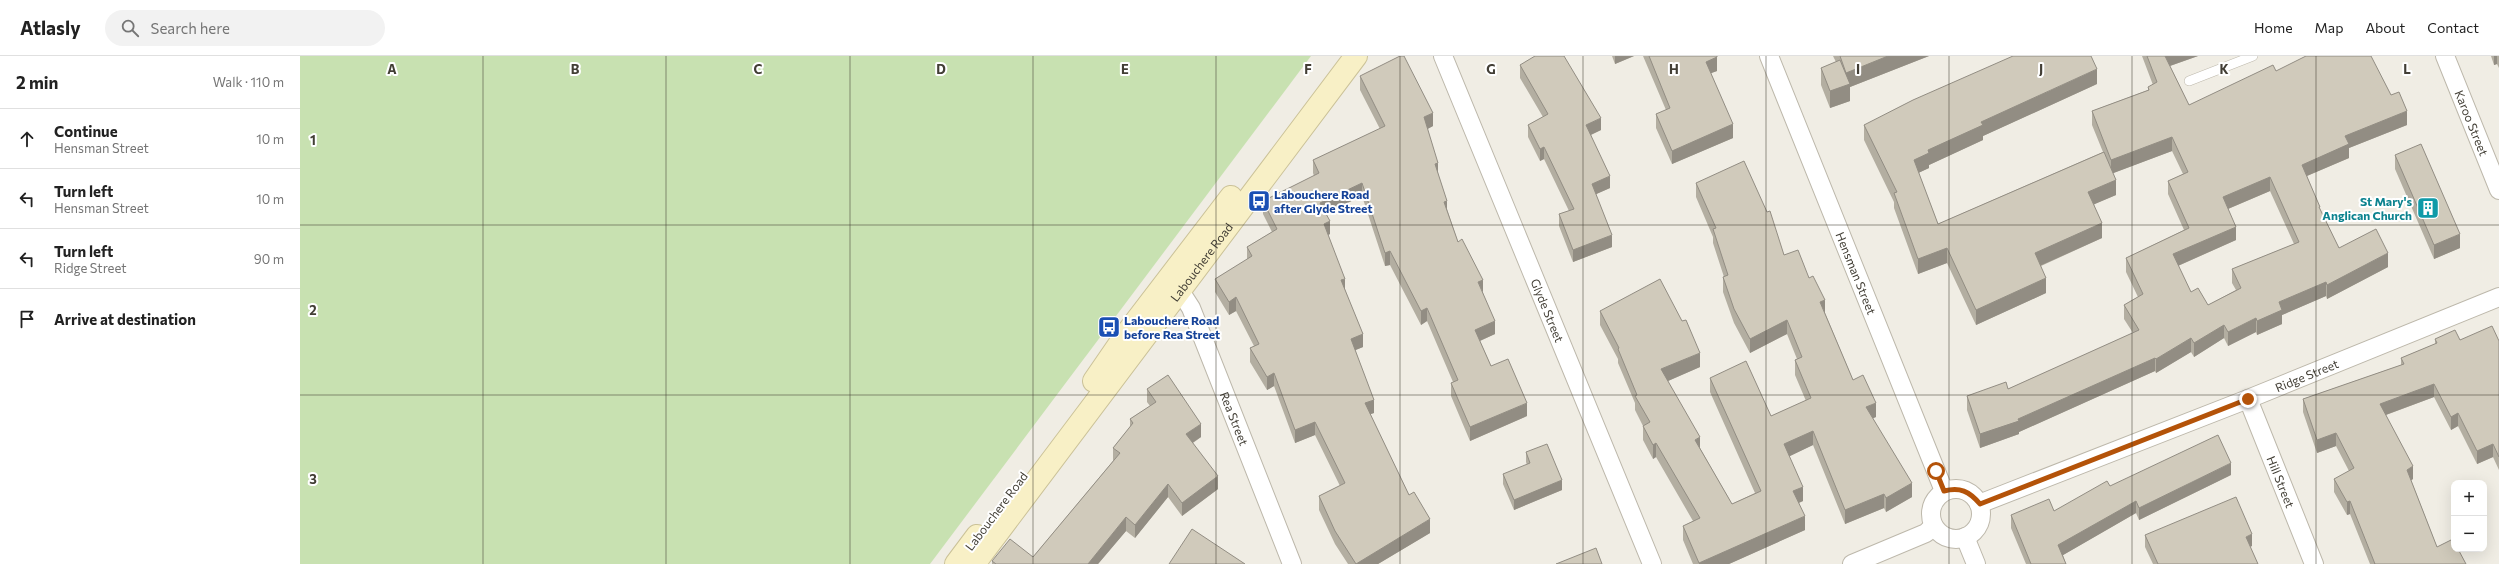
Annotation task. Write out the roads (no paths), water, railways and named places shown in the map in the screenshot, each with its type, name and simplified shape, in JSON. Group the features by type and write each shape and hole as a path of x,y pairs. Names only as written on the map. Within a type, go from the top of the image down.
{"main road":[{"name":"Labouchere Road","path":"974,564 1338,56"},
{"name":"Labouchere Road","path":"956,564 1175,283 1356,56"}],"street":[{"name":"Glyde Street","path":"1443,56 1652,564"},
{"name":"Hensman Street","path":"1769,56 1944,491"},
{"name":"Karoo Street","path":"2444,56 2499,190"},
{"name":"Rea Street","path":"1175,283 1191,308 1292,564"},
{"name":"Ridge Street","path":"1980,504 2248,399 2499,297"},
{"name":"Hill Street","path":"2248,399 2314,564"},
{"path":"1956,488 1971,493 1980,504 1980,522 1972,532 1965,537 1956,539 1942,535 1934,526 1930,510 1935,499 1944,491 1956,488"},
{"path":"1852,564 1926,533 1934,526"},
{"path":"1965,537 1976,564"}],"lane":[{"path":"2189,81 2253,56"}],"place":[{"name":"Labouchere Road after Glyde Street","path":"1259,201"},
{"name":"St Mary's Anglican Church","path":"2428,208"},
{"name":"Labouchere Road before Rea Street","path":"1109,327"}]}
